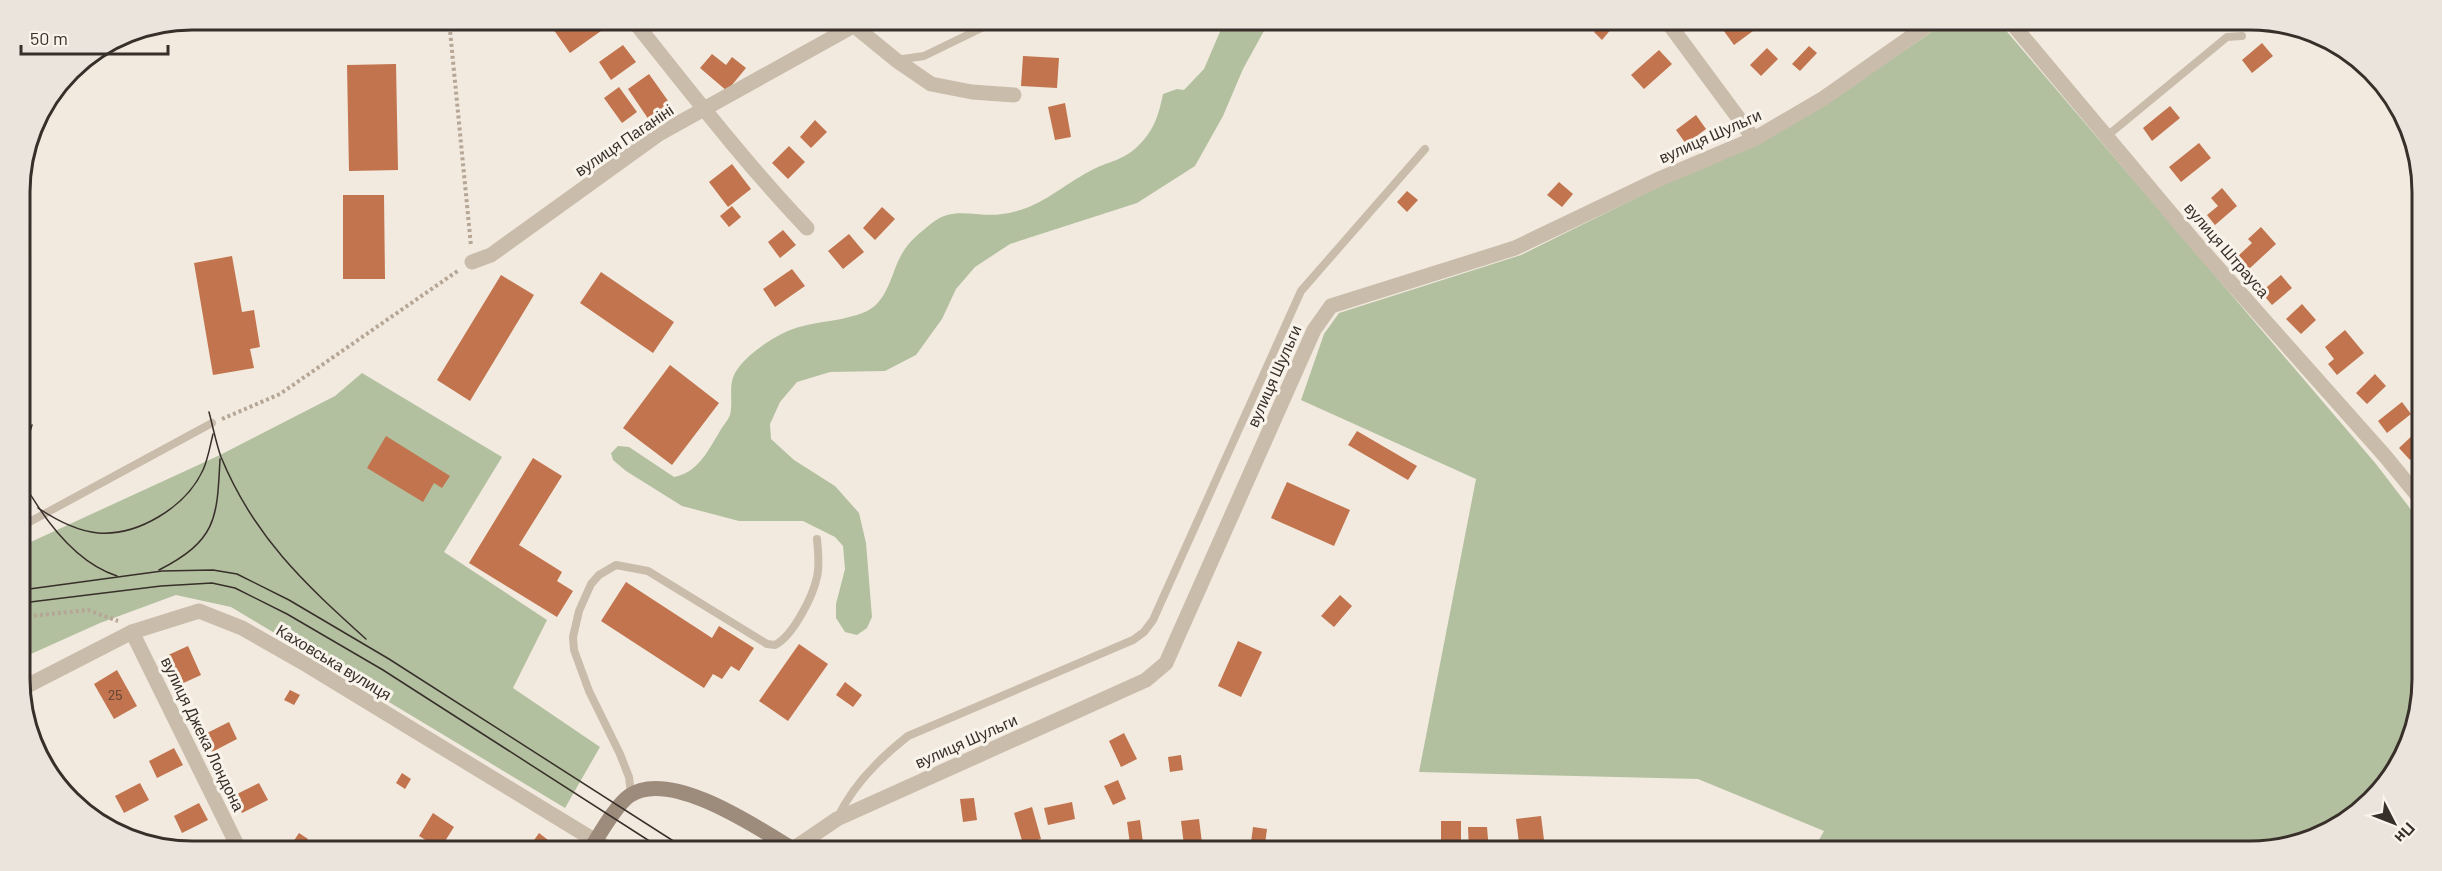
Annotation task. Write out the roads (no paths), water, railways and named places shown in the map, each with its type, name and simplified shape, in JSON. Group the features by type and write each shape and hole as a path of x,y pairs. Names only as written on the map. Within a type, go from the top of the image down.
{"main road":[{"path":"596,841 627,798 656,789 683,792 747,822 780,841"}],"street":[{"path":"641,30 780,200 807,228"},
{"name":"вулиця Паганіні","path":"472,262 491,255 659,134 839,30"},
{"path":"864,30 896,60 931,84 972,92 1014,95"},
{"path":"1673,30 1754,139"},
{"name":"вулиця Шульги","path":"807,841 837,819 1146,680 1166,663 1314,330 1331,306 1515,248 1657,180 1754,139 1824,98 1921,30"},
{"name":"вулиця Штрауса","path":"2017,30 2196,242 2412,489"},
{"name":"Каховська вулиця","path":"30,684 132,632 199,611 242,628 584,841"},
{"name":"вулиця Джека Лондона","path":"132,632 235,841"}],"lane":[{"path":"896,60 924,56 977,30"},
{"path":"2107,136 2227,37 2242,36"},
{"path":"837,819 846,799 881,759 908,736 1133,640 1144,632 1154,620 1301,291 1425,149"},
{"path":"30,522 212,423"},
{"path":"627,798 629,777 589,691 574,650 573,637 579,611 591,584 599,574 616,565 648,571 767,644 775,645 793,626 814,590 818,575 817,539"}],"tram line":[{"path":"209,412 221,457 234,485 265,535 302,578 366,639"},
{"path":"30,432 32,425"},
{"path":"38,508 66,524 90,532 113,533 144,524 173,507 195,483 205,466 213,434"},
{"path":"159,570 193,548 210,526 215,513 220,459"},
{"path":"30,493 61,537 87,560 117,576"},
{"path":"30,589 162,571 213,570 237,574 289,600 389,659 673,841"},
{"path":"30,602 161,586 212,583 235,588 287,614 383,670 649,841"}]}
